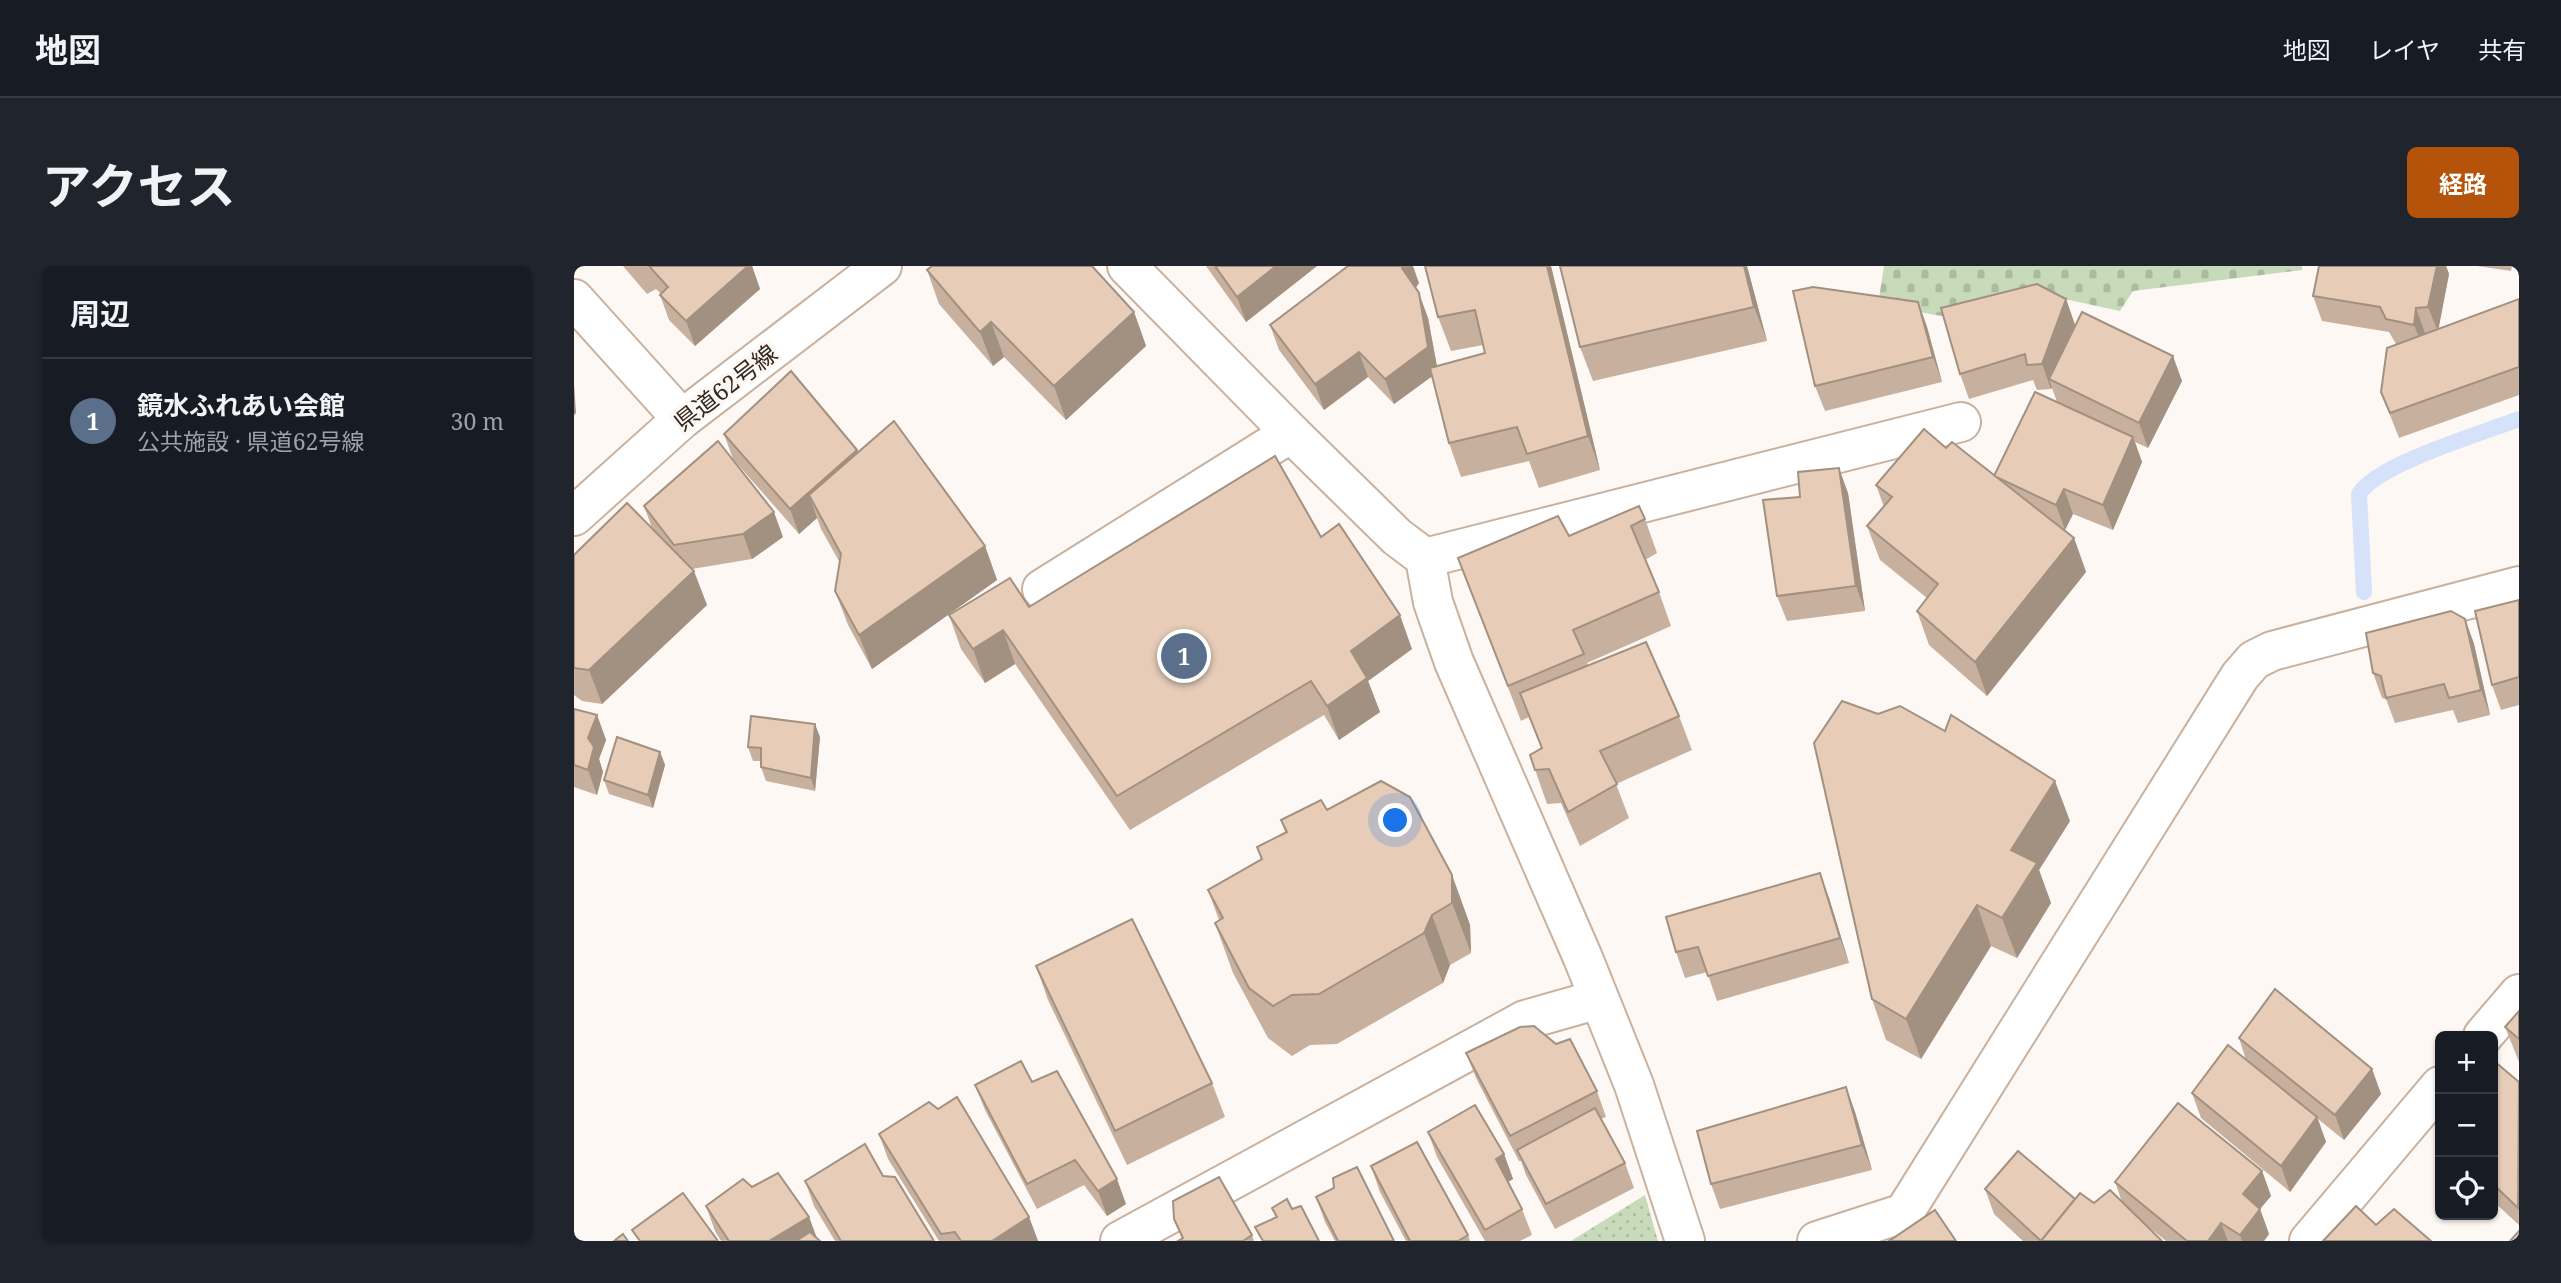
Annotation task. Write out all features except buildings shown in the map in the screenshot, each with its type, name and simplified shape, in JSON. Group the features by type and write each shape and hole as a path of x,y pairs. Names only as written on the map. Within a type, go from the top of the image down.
{"street":[{"name":"県道62号線","path":"574,516 682,419 882,266"},
{"path":"1127,266 1397,537 1425,558 1433,602 1454,662 1634,1085 1685,1241"},
{"path":"574,299 682,419"},
{"path":"1425,558 1961,422"},
{"path":"1041,589 1291,433"},
{"path":"1817,1241 1904,1213 2240,676 2254,660 2272,651 2519,586"},
{"path":"2487,1031 2519,994"},
{"path":"1120,1241 1525,1020 1599,999"},
{"path":"2309,1241 2435,1093"}],"green space":[{"path":"1884,266 2302,266 2302,270 2133,291 2120,311 2060,298 1965,320 1878,305"},
{"path":"1645,1195 1658,1241 1571,1241"}],"waterway":[{"path":"2364,592 2359,494 2370,483 2408,461 2519,419"}],"place":[{"name":"鏡水ふれあい会館","path":"1184,656"}]}
